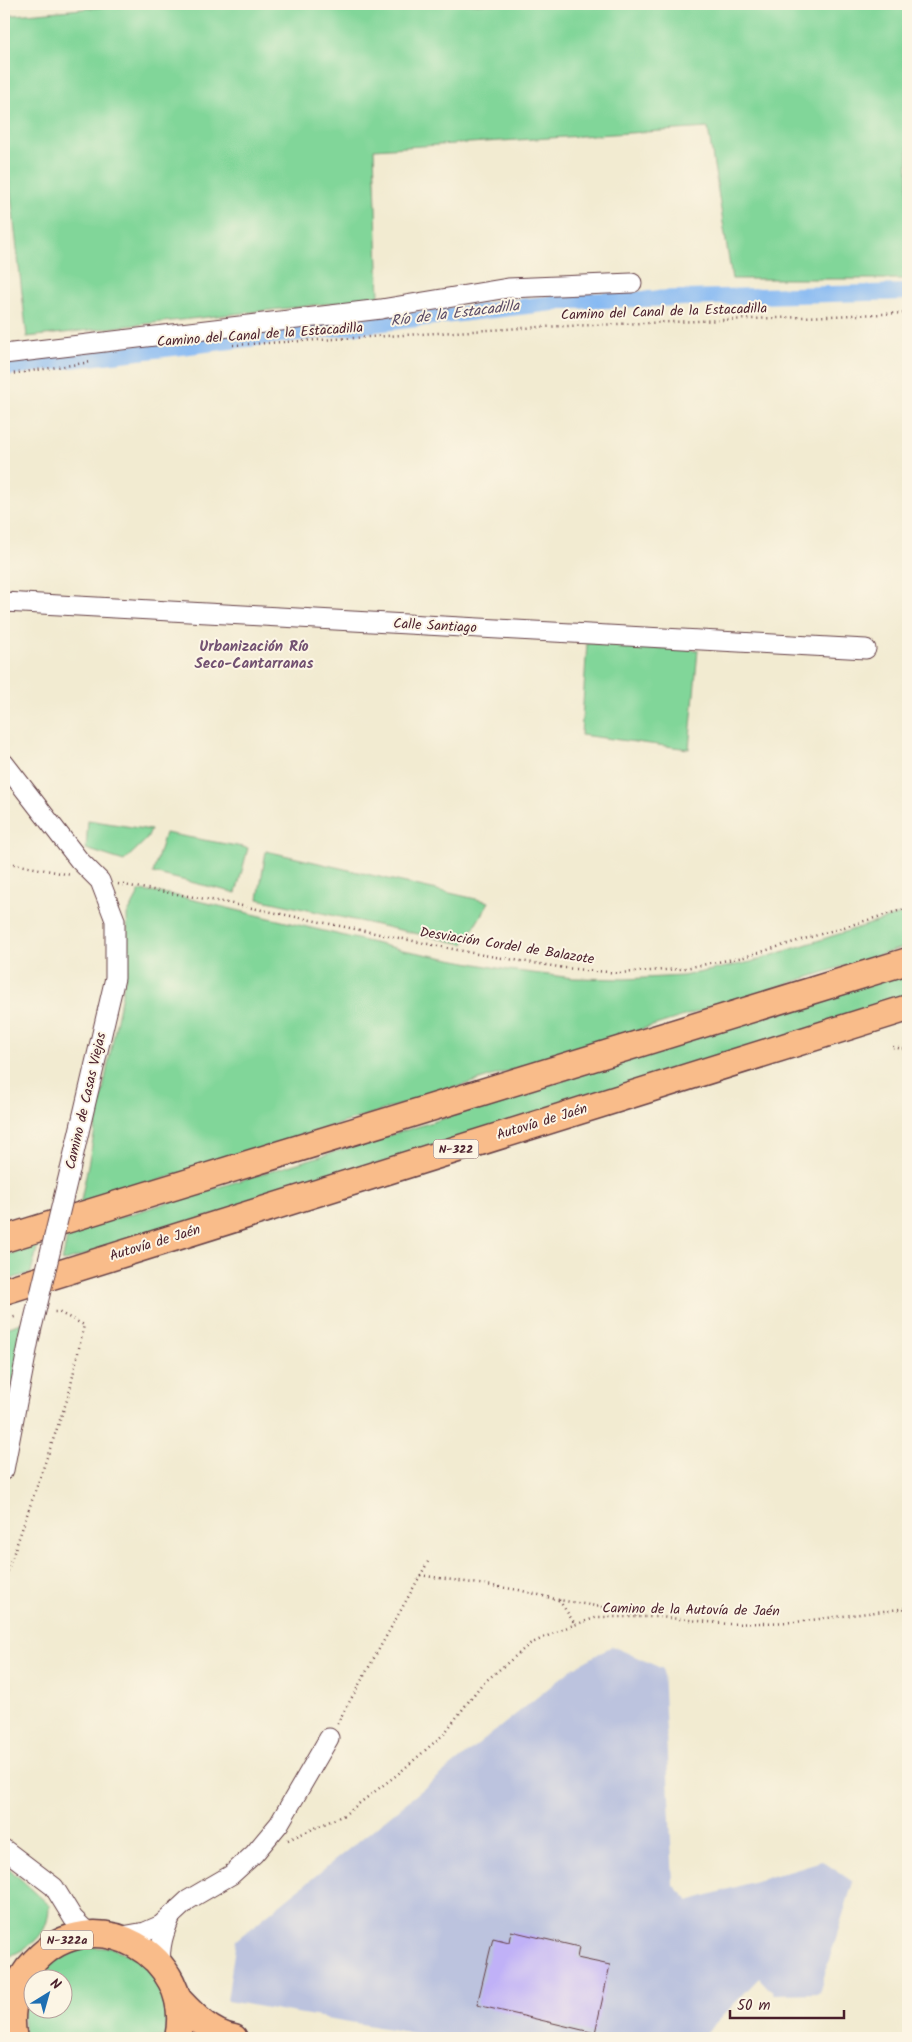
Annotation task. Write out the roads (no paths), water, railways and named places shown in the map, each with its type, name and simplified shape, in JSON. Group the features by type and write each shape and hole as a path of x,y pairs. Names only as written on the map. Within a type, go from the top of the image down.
{"highway":[{"path":"4,1239 908,961"},
{"name":"Autovía de Jaén","path":"4,1291 908,1008"},
{"path":"105,1936 130,1942 147,1951 161,1964 172,1980 178,1998 181,2018 178,2038"},
{"name":"N-322a","path":"4,1976 74,1937 105,1936"},
{"name":"N-322a","path":"14,2038 12,2032 12,2008 18,1986 27,1969 46,1951"},
{"path":"178,1998 200,2020 216,2032 229,2038"},
{"path":"4,2034 7,2038"}],"street":[{"path":"4,354 381,309 508,288 632,284"},
{"name":"Calle Santiago","path":"4,602 866,649"},
{"name":"Camino de Casas Viejas","path":"4,763 79,860 100,881 115,920 115,978 29,1340 4,1470"},
{"path":"4,1849 54,1887 73,1918 83,1928 105,1936 145,1932 161,1925 188,1900 231,1875 254,1854 280,1824 329,1738"},
{"path":"46,1951 64,1914 63,1902"},
{"path":"161,1964 162,1940 172,1915"}],"waterway":[{"name":"Río de la Estacadilla","path":"4,368 570,301 908,292"}],"district":[{"name":"Urbanización Río Seco-Cantarranas","path":"254,656"}]}
